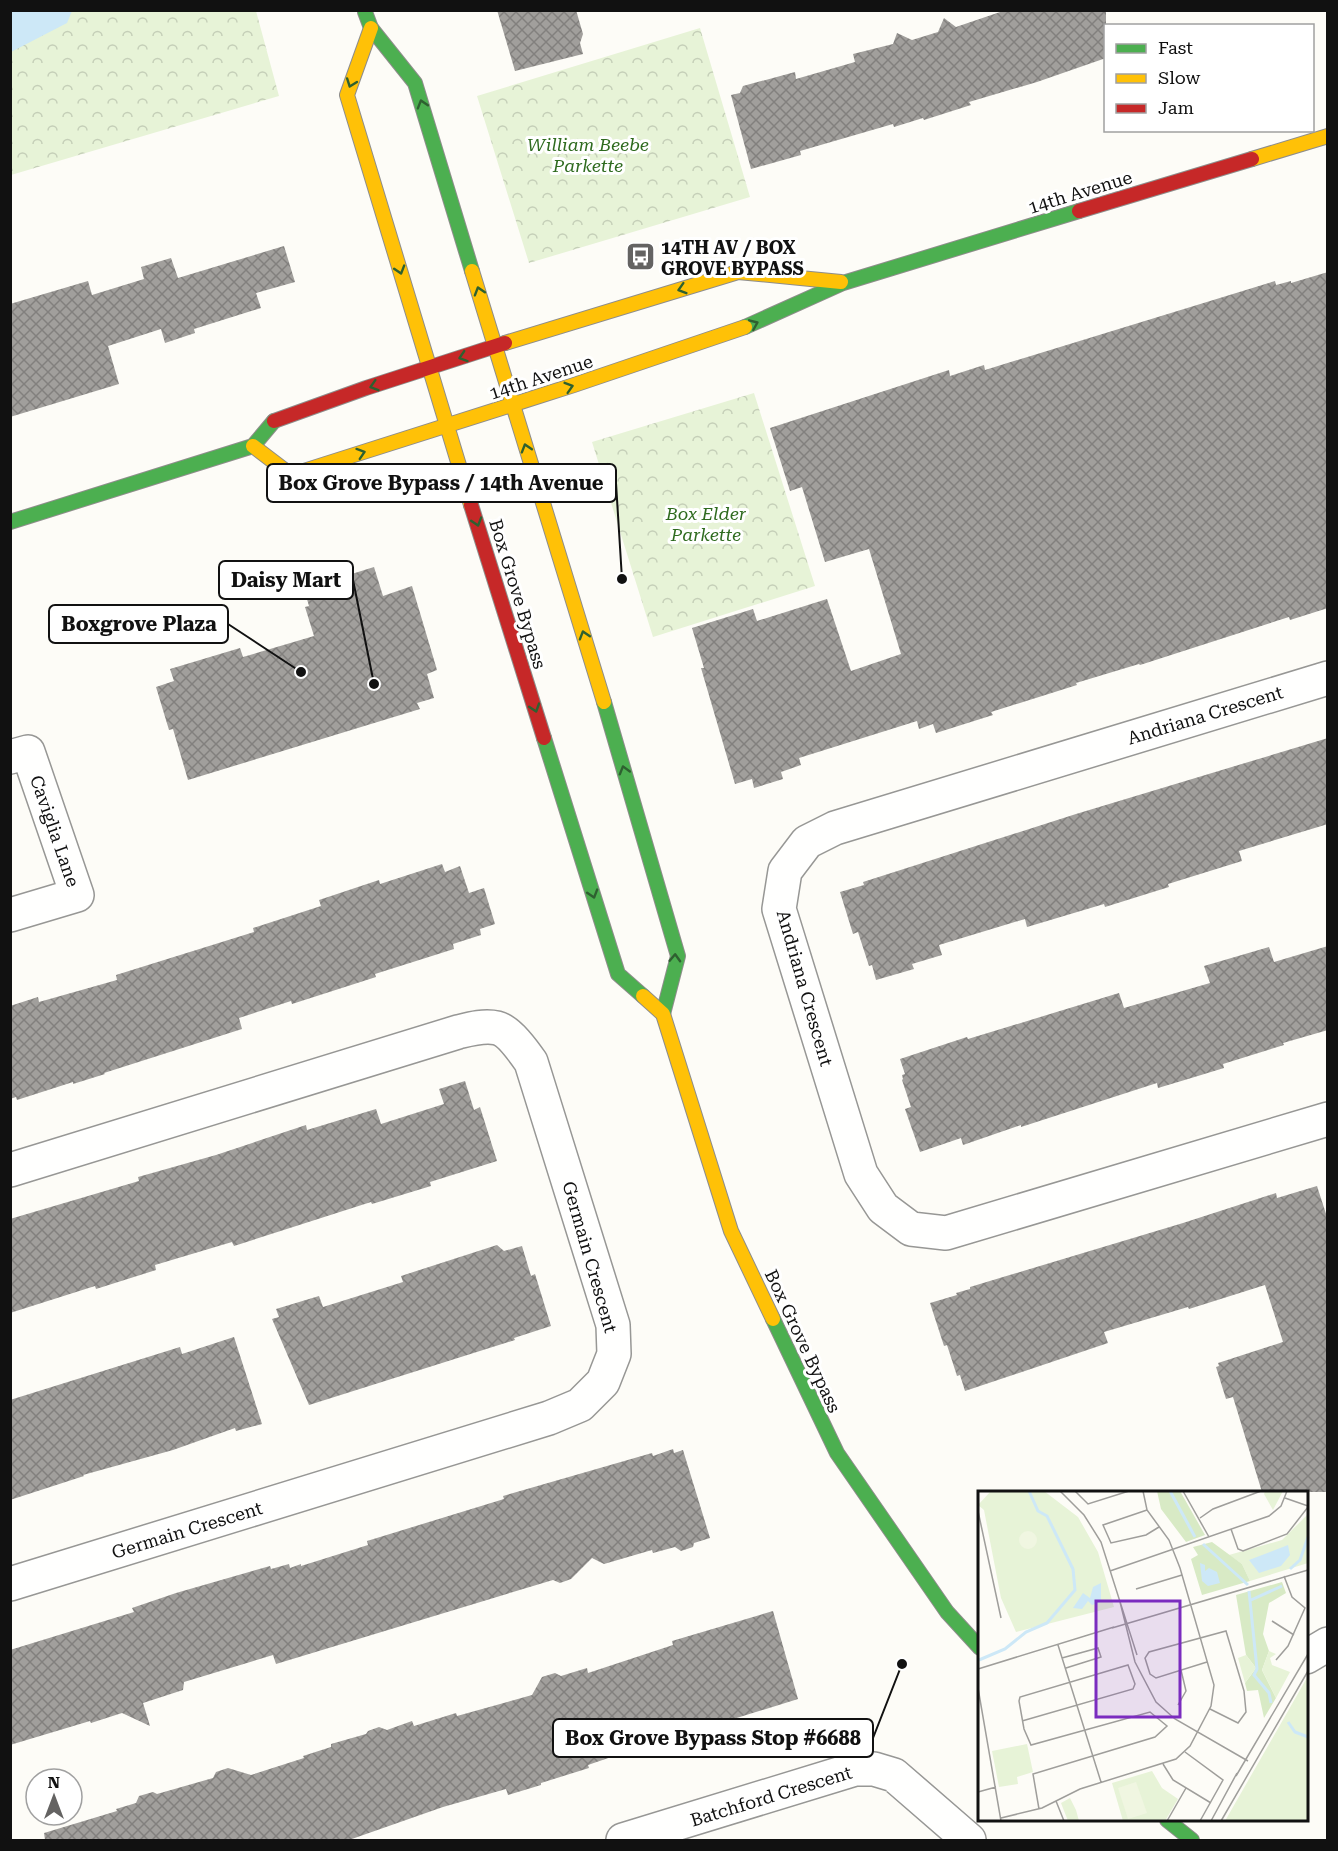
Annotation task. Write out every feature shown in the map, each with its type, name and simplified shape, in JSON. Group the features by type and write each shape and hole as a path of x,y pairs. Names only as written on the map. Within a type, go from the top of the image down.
{"main road":[{"path":"365,10 370,28 415,83 601,691 678,956 663,1014"},
{"name":"Box Grove Bypass","path":"370,28 347,95 447,426 618,974 663,1014 731,1231 837,1453 947,1612 978,1646"},
{"name":"14th Avenue","path":"843,283 738,272 430,368 273,421 253,446 291,476 749,326 843,283 1328,136"},
{"path":"10,522 253,446"},
{"path":"1168,1821 1192,1840"}],"street":[{"name":"Andriana Crescent","path":"1328,678 835,828 807,842 785,871 779,909 861,1174 883,1208 911,1229 946,1233 1328,1119"},
{"name":"Caviglia Lane","path":"10,757 28,752 77,895 10,915"},
{"name":"Germain Crescent","path":"10,1170 458,1032 478,1028 499,1028 520,1046 531,1062 613,1325 614,1354 603,1382 580,1405 549,1418 10,1584"},
{"path":"1308,1655 1328,1644"},
{"name":"Batchford Crescent","path":"623,1840 855,1769 874,1769 894,1775 969,1840"}],"green space":[{"path":"11,11 256,11 279,96 11,175"},
{"name":"William Beebe Parkette","path":"700,28 750,197 529,263 477,96"},
{"name":"Box Elder Parkette","path":"754,393 815,586 653,637 592,442"}],"water":[{"path":"11,10 72,11 67,23 11,52"}],"building":[{"path":"497,10 576,10 583,34 580,43 583,54 515,71"},
{"path":"1006,10 1106,10 1104,59 969,102 971,105 924,120 923,118 894,127 893,124 800,151 801,155 751,169 731,95 740,93 743,86 795,72 796,79 855,62 853,54 893,44 897,33 912,40 938,32 944,18 956,27"},
{"path":"284,246 295,282 256,293 261,308 194,329 195,333 165,343 161,329 108,346 119,384 10,417 10,304 88,281 92,295 144,279 141,267 171,258 178,278"},
{"path":"1328,272 1328,608 1290,620 1289,617 1076,683 1077,685 991,712 993,715 936,733 933,724 919,729 917,721 799,758 801,765 781,772 783,779 754,788 752,779 735,784 701,668 704,668 692,628 753,609 757,621 827,599 851,671 901,654 869,549 825,562 802,487 790,491 770,428 949,370 950,376 984,365 985,370 1275,281 1276,285 1291,281 1291,283"},
{"path":"374,567 383,596 412,586 437,670 427,674 434,698 417,703 420,709 188,780 173,729 169,730 156,687 174,681 170,669 240,648 243,657 314,636 305,607 309,606 304,589"},
{"path":"1328,738 1328,824 1239,851 1242,861 1105,907 1104,904 1027,927 1025,919 939,945 942,955 912,964 914,969 876,980 858,932 853,934 840,892 864,885 863,882 1076,814"},
{"path":"442,864 445,872 460,866 469,893 484,888 495,924 480,929 481,935 453,944 454,949 375,974 376,977 239,1018 242,1029 73,1084 73,1082 17,1100 16,1097 10,1099 10,1006 38,997 39,1002 117,980 116,975 254,932 253,928 321,906 319,900 379,880 380,884"},
{"path":"1328,946 1328,1030 1223,1064 1224,1068 1158,1088 1157,1083 963,1145 961,1138 920,1152 905,1109 911,1107 902,1080 902,1075 905,1074 900,1059 1119,993 1124,1008 1210,983 1204,966 1269,947 1274,962"},
{"path":"465,1081 474,1110 480,1107 497,1161 430,1182 431,1186 372,1204 371,1202 234,1246 232,1242 155,1265 156,1270 96,1289 95,1286 10,1313 10,1219 139,1181 138,1177 216,1155 306,1125 307,1130 376,1109 381,1124 444,1104 439,1089"},
{"path":"1317,1186 1328,1220 1328,1492 1262,1491 1233,1397 1226,1399 1216,1367 1219,1366 1218,1363 1283,1342 1265,1285 1104,1332 1108,1343 965,1391 960,1375 957,1376 947,1345 944,1346 930,1303 957,1295 956,1293 970,1289 970,1287 1276,1193 1277,1198"},
{"path":"497,1245 504,1251 522,1246 531,1276 535,1274 551,1326 514,1338 515,1340 309,1405 272,1319 279,1317 276,1309 319,1296 323,1307 403,1282 401,1276"},
{"path":"234,1337 262,1424 236,1431 235,1428 173,1450 83,1475 10,1500 10,1400 180,1347 182,1354"},
{"path":"673,1449 674,1453 683,1450 710,1538 694,1543 693,1547 681,1551 675,1547 653,1553 652,1550 604,1564 592,1558 571,1579 560,1583 553,1580 276,1664 273,1655 184,1682 183,1690 143,1703 150,1726 122,1713 10,1745 10,1650 134,1612 132,1608 176,1593 270,1566 271,1569 289,1564 290,1568 301,1564 301,1566 368,1545 367,1541 504,1499 503,1496"},
{"path":"773,1611 798,1699 617,1755 588,1765 589,1768 541,1783 541,1785 508,1795 506,1789 443,1807 349,1840 45,1840 44,1833 64,1827 84,1827 84,1821 136,1803 139,1796 153,1792 157,1794 213,1778 216,1772 228,1768 251,1775 304,1758 303,1756 331,1747 331,1744 366,1734 379,1727 387,1730 412,1721 414,1726 456,1713 457,1716 532,1695 542,1677 555,1673 561,1676 587,1668 588,1673 673,1645 672,1641"}],"traffic: fast":[{"path":"365,12 371,28 415,83 472,271"},
{"path":"745,327 843,283 1079,211"},
{"path":"10,522 253,446 274,421"},
{"path":"604,702 678,956 663,1014"},
{"path":"544,738 618,974 643,996"},
{"path":"773,1319 837,1453 947,1612 978,1646"},
{"path":"1168,1821 1192,1840"}],"traffic: slow":[{"path":"371,28 347,95 471,505"},
{"path":"1252,159 1328,136"},
{"path":"472,271 604,702"},
{"path":"505,343 738,272 841,282"},
{"path":"253,446 291,475 574,385 745,327"},
{"path":"643,996 663,1014 731,1231 773,1319"}],"traffic: jam":[{"path":"1079,211 1252,159"},
{"path":"274,421 366,388 505,343"},
{"path":"471,505 544,738"}],"place":[{"name":"14TH AV / BOX GROVE BYPASS","path":"640,257"},
{"name":"Box Grove Bypass / 14th Avenue","path":"622,579"},
{"name":"Boxgrove Plaza","path":"301,672"},
{"name":"Daisy Mart","path":"374,684"},
{"name":"Box Grove Bypass Stop #6688","path":"902,1664"}]}
